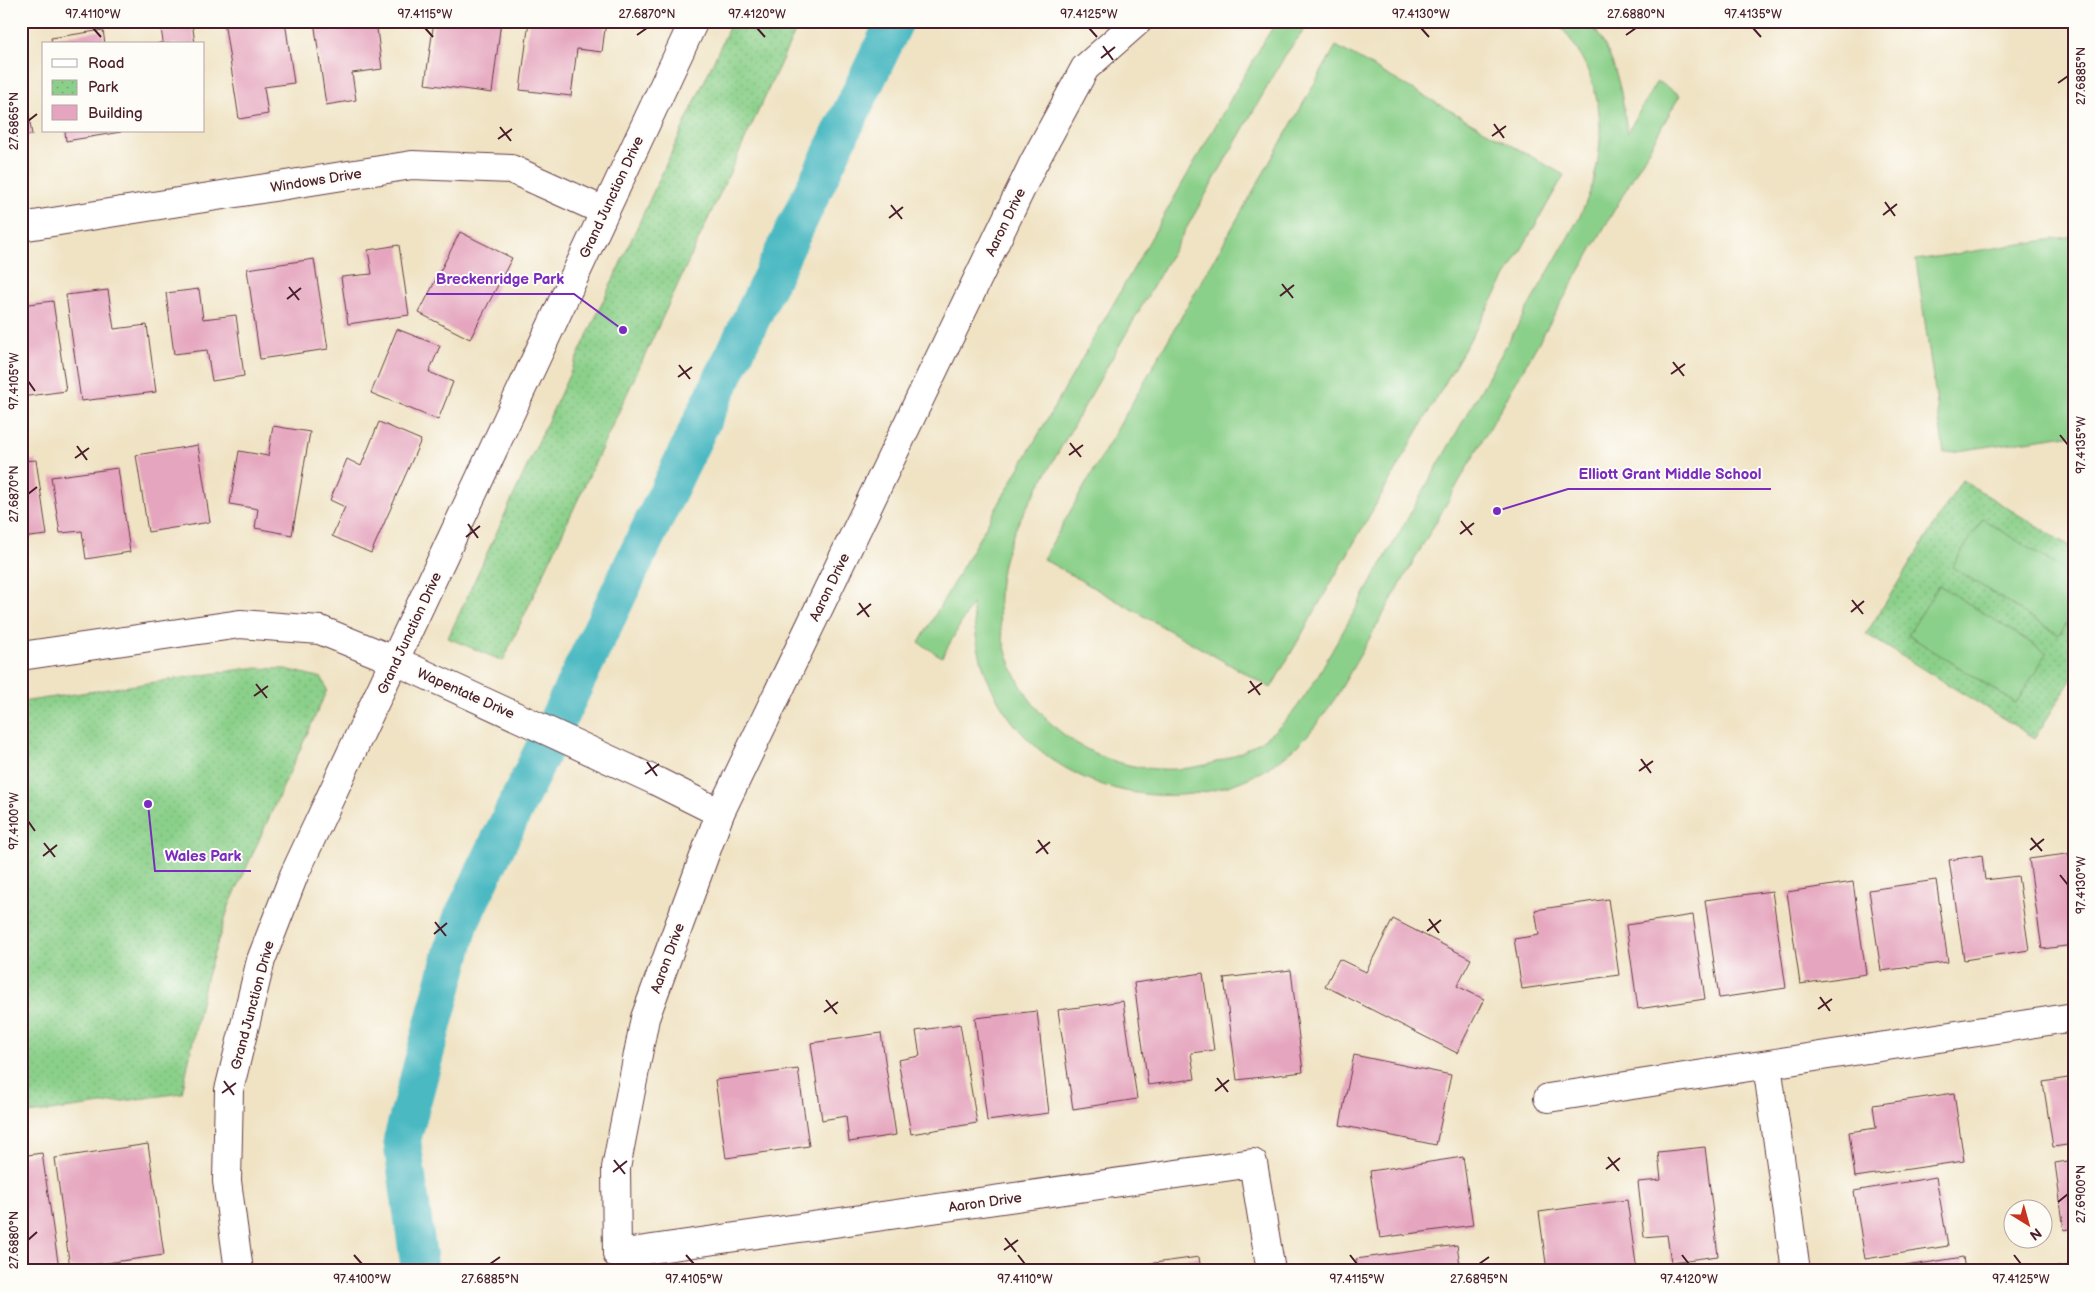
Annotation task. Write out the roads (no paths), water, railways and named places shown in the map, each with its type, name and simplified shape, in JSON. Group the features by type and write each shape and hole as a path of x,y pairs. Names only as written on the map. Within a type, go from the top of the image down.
{"street":[{"name":"Grand Junction Drive","path":"239,1271 227,1181 229,1090 261,960 294,875 396,661 694,21"},
{"name":"Aaron Drive","path":"1138,21 1086,68 1033,164 720,813 645,1018 616,1168 616,1254 1253,1163 1271,1271"},
{"name":"Windows Drive","path":"21,228 412,165 511,169 604,211"},
{"name":"Wapentate Drive","path":"21,656 240,624 320,630 396,661 484,701 720,813"},
{"path":"1548,1098 2074,1017"},
{"path":"1767,1065 1796,1271"}],"waterway":[{"path":"420,1271 402,1140 461,920 895,21"}],"place":[{"name":"Breckenridge Park","path":"623,330"},
{"name":"Elliott Grant Middle School","path":"1497,511"},
{"name":"Wales Park","path":"148,804"}]}
